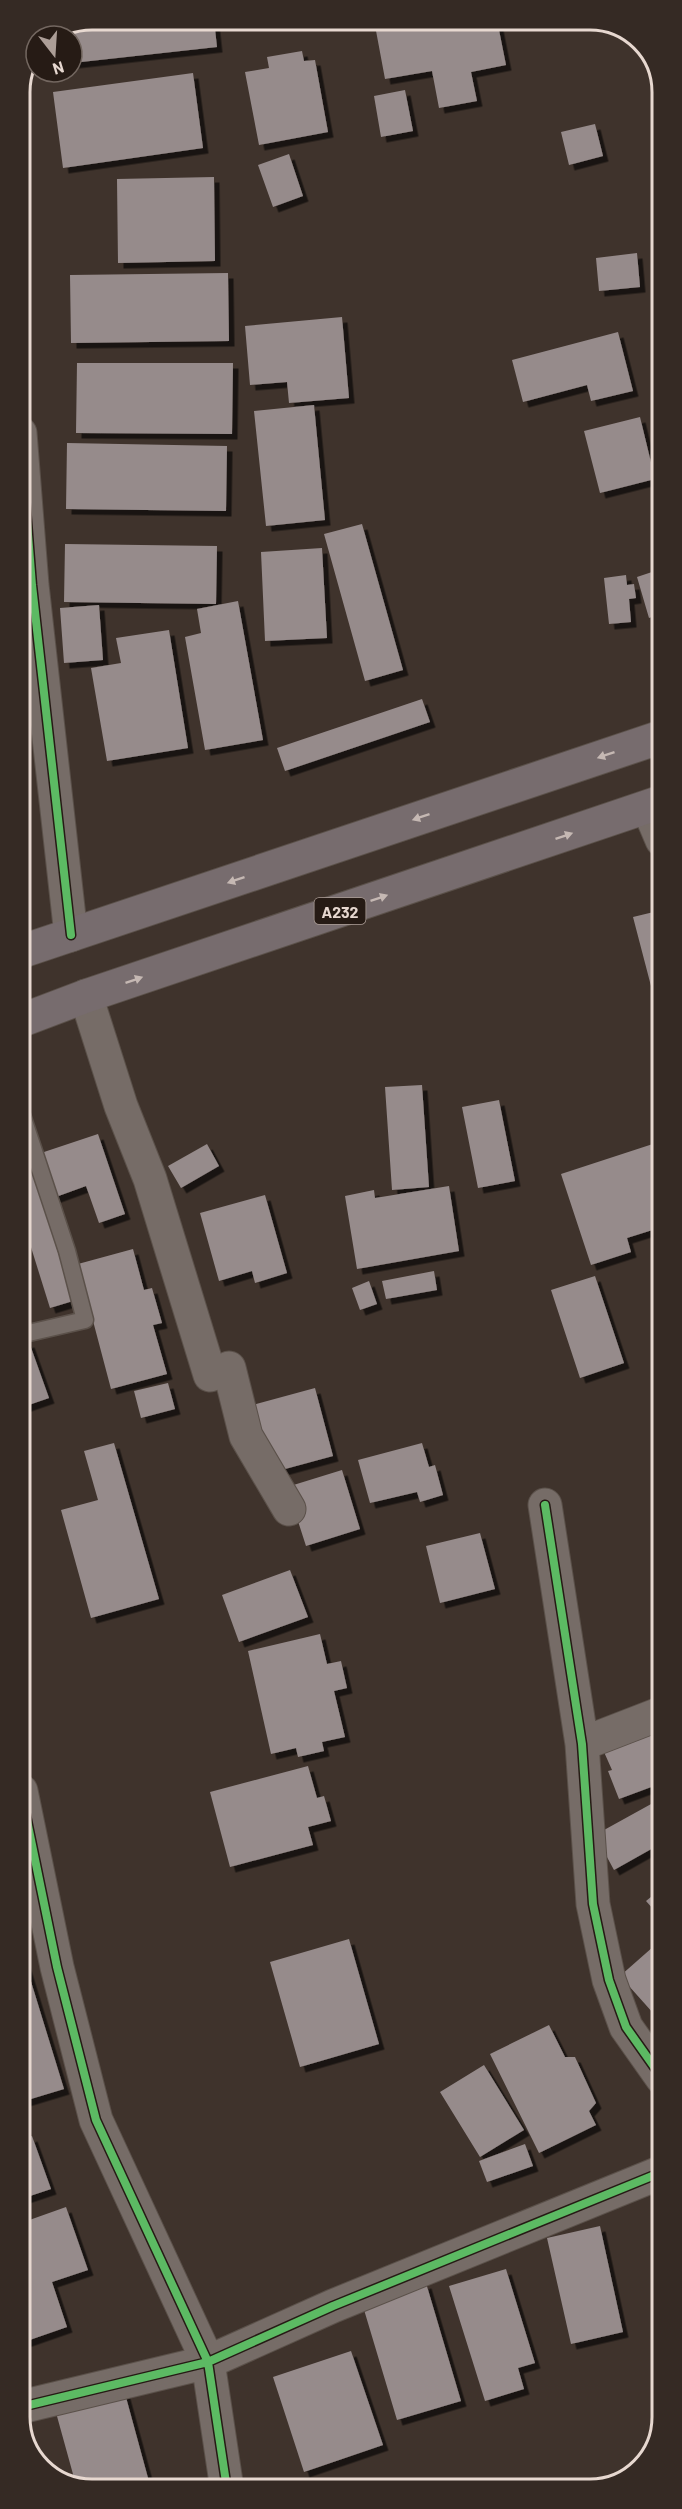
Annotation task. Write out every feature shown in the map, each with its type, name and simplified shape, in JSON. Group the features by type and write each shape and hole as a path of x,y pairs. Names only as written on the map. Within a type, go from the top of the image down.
{"highway":[{"path":"30,949 652,740"},
{"name":"A232","path":"30,1017 86,996 652,806"}],"street":[{"path":"30,560 71,935"},
{"path":"86,996 121,1106 150,1179 219,1372 246,1436 289,1509"},
{"path":"545,1505 582,1744 593,1904 609,1980 626,2027 652,2064"},
{"path":"582,1744 652,1717"},
{"path":"30,1835 57,1967 96,2120 208,2362 226,2479"},
{"path":"30,2405 208,2362 333,2306 652,2176"}],"lane":[{"path":"30,1139 67,1251 85,1320 30,1333"}],"building":[{"path":"215,30 217,47 84,62 84,31"},
{"path":"376,30 499,30 506,65 471,72 477,101 439,108 432,71 385,79"},
{"path":"302,51 304,61 315,60 328,132 259,145 245,72 269,68 267,57"},
{"path":"193,73 203,148 63,168 53,92"},
{"path":"405,90 413,131 381,137 374,96"},
{"path":"595,124 603,156 569,165 561,132"},
{"path":"289,154 303,196 273,207 258,165"},
{"path":"214,177 215,261 118,263 117,179"},
{"path":"637,253 640,287 599,291 596,258"},
{"path":"228,273 229,341 71,343 70,275"},
{"path":"342,317 349,398 289,403 287,382 250,385 245,326"},
{"path":"618,332 633,391 591,401 587,385 523,402 512,360"},
{"path":"77,363 233,363 232,434 76,433"},
{"path":"314,405 325,520 266,526 254,411"},
{"path":"640,417 652,467 652,480 600,493 584,431"},
{"path":"67,443 227,446 226,511 66,509"},
{"path":"362,524 403,670 365,681 324,534"},
{"path":"65,544 217,546 216,604 64,602"},
{"path":"322,548 327,638 265,641 261,552"},
{"path":"652,572 652,617 649,618 637,577"},
{"path":"626,575 627,585 634,584 636,598 629,599 631,622 609,624 604,578"},
{"path":"238,601 263,740 205,750 185,637 201,633 197,609"},
{"path":"99,605 103,660 64,663 60,608"},
{"path":"169,630 188,748 107,761 91,668 121,663 116,638"},
{"path":"422,699 430,722 285,771 277,748"},
{"path":"652,912 651,986 633,917"},
{"path":"422,1085 429,1187 392,1190 385,1087"},
{"path":"499,1100 515,1181 478,1188 462,1107"},
{"path":"98,1134 125,1214 99,1223 86,1186 53,1198 38,1154"},
{"path":"207,1144 219,1166 181,1188 168,1166"},
{"path":"652,1144 652,1230 627,1238 631,1252 591,1265 561,1174"},
{"path":"30,1161 73,1301 50,1308 30,1244"},
{"path":"449,1186 459,1251 357,1269 345,1196 374,1190 375,1198"},
{"path":"265,1195 287,1273 255,1283 252,1271 219,1281 200,1213"},
{"path":"133,1249 144,1290 152,1288 162,1323 153,1325 167,1374 111,1389 78,1264"},
{"path":"434,1271 437,1290 386,1299 382,1281"},
{"path":"595,1276 624,1363 580,1378 551,1290"},
{"path":"369,1281 377,1304 360,1310 352,1288"},
{"path":"30,1345 49,1398 30,1405"},
{"path":"168,1383 175,1409 141,1418 134,1391"},
{"path":"315,1388 333,1456 263,1475 245,1407"},
{"path":"114,1443 159,1599 91,1618 61,1510 98,1500 84,1451"},
{"path":"422,1443 429,1467 435,1465 443,1495 420,1502 417,1492 370,1503 358,1460"},
{"path":"342,1470 360,1529 306,1546 287,1487"},
{"path":"480,1533 495,1589 440,1603 426,1546"},
{"path":"290,1570 308,1617 239,1642 222,1595"},
{"path":"320,1634 327,1664 341,1661 347,1688 334,1691 345,1737 322,1742 324,1751 298,1757 296,1748 271,1754 248,1651"},
{"path":"652,1733 652,1787 619,1799 608,1771 612,1770 604,1752"},
{"path":"308,1766 317,1798 324,1796 331,1821 308,1827 313,1845 230,1867 210,1792"},
{"path":"652,1804 652,1849 614,1870 595,1835"},
{"path":"652,1896 652,1908 646,1901"},
{"path":"349,1939 379,2044 300,2067 270,1962"},
{"path":"652,1948 652,2012 620,1976"},
{"path":"30,1978 64,2089 30,2099"},
{"path":"549,2025 565,2057 575,2057 596,2103 589,2111 596,2125 539,2153 490,2054"},
{"path":"484,2065 524,2130 480,2157 440,2092"},
{"path":"32,2136 51,2189 30,2196 30,2137"},
{"path":"525,2144 533,2166 487,2182 479,2161"},
{"path":"66,2207 88,2270 52,2282 67,2327 30,2340 30,2220"},
{"path":"600,2226 623,2332 571,2344 547,2238"},
{"path":"506,2269 535,2363 518,2368 524,2389 485,2401 449,2286"},
{"path":"426,2283 461,2401 397,2420 362,2303"},
{"path":"351,2351 383,2445 304,2472 273,2377"},
{"path":"124,2390 148,2479 88,2479 74,2476 55,2409"}],"cycle path":[{"path":"30,560 71,935"},
{"path":"545,1505 582,1744 593,1904 609,1980 626,2027 652,2064"},
{"path":"30,1835 57,1967 96,2120 208,2362 226,2479"},
{"path":"30,2405 208,2362 333,2306 652,2176"}]}
